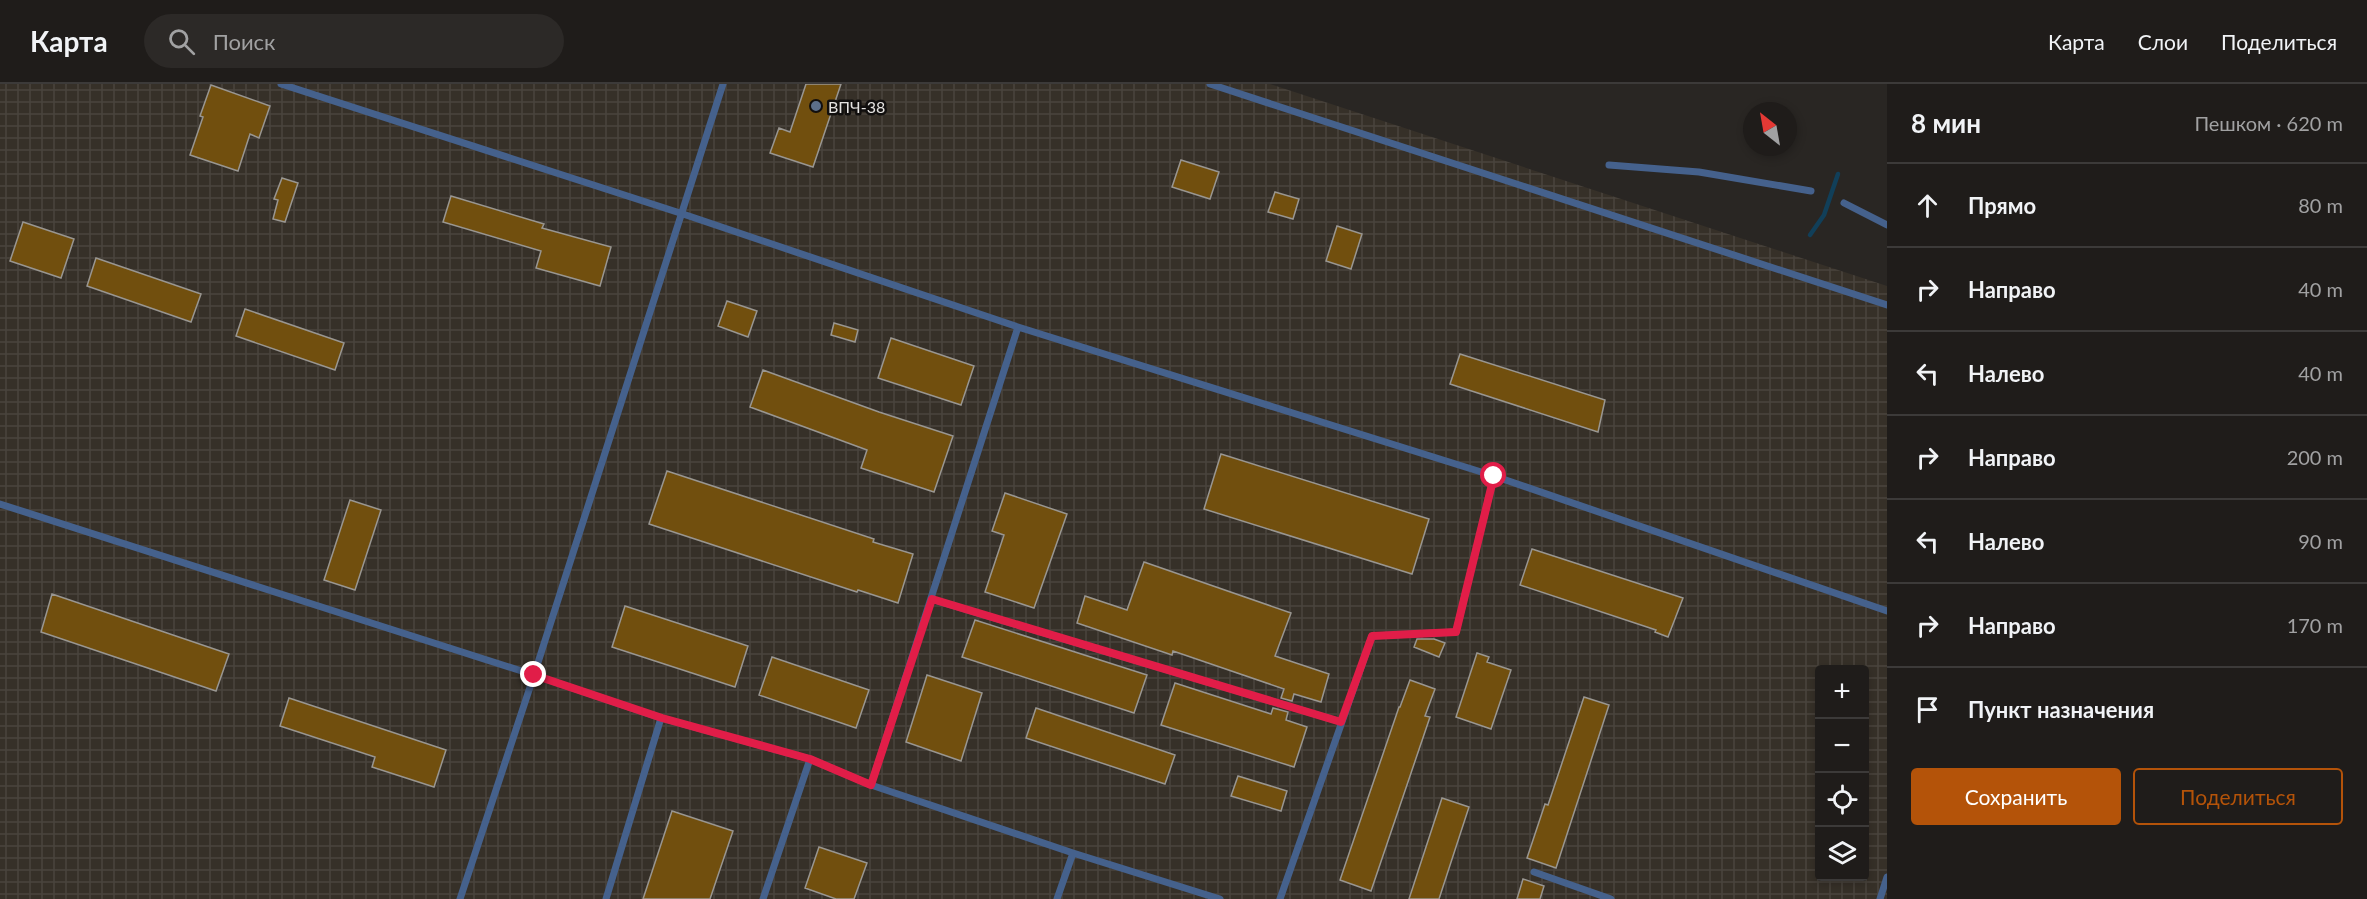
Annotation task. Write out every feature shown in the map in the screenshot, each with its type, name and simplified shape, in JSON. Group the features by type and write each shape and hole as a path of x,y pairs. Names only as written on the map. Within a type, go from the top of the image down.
{"lane":[{"path":"281,84 680,213 1018,327 1494,476 1887,611"},
{"path":"460,899 723,84"},
{"path":"1210,84 1887,305"},
{"path":"1609,165 1699,172 1811,191"},
{"path":"1844,203 1887,225"},
{"path":"871,785 1018,327"},
{"path":"1280,899 1372,636 1456,632 1494,476"},
{"path":"0,504 662,718 810,759 871,785 1073,853 1220,899"},
{"path":"932,599 1341,722"},
{"path":"606,899 662,718"},
{"path":"763,899 810,759"},
{"path":"1057,899 1073,853"},
{"path":"1534,872 1611,899"},
{"path":"1880,899 1887,877"}],"shaded area":[{"path":"0,84 1270,84 1887,286 1887,899 0,899"}],"building":[{"name":"ВПЧ-38","path":"806,84 841,84 813,167 770,153 779,128 790,132"},
{"path":"211,85 270,106 259,138 250,134 238,171 190,155"},
{"path":"1181,160 1219,172 1210,199 1172,187"},
{"path":"282,178 298,183 285,222 273,219 278,200 274,199"},
{"path":"1275,192 1299,199 1293,219 1268,212"},
{"path":"451,196 544,224 542,228 611,247 600,286 536,268 541,251 443,222"},
{"path":"23,222 74,239 61,278 10,261"},
{"path":"1337,226 1362,234 1351,269 1326,261"},
{"path":"96,258 201,294 191,322 87,286"},
{"path":"727,301 757,311 748,337 718,326"},
{"path":"245,309 344,343 335,370 236,336"},
{"path":"834,323 858,330 855,342 831,335"},
{"path":"891,338 974,366 961,405 878,378"},
{"path":"1460,354 1605,400 1598,432 1450,384"},
{"path":"763,370 953,436 934,492 861,468 867,450 750,407"},
{"path":"1221,454 1429,519 1412,574 1204,509"},
{"path":"667,471 913,554 898,603 858,590 857,592 649,524"},
{"path":"1005,493 1067,514 1034,608 985,592 1004,535 992,531"},
{"path":"350,500 381,510 355,590 324,580"},
{"path":"1532,549 1683,598 1668,637 1655,632 1656,630 1520,585"},
{"path":"1144,562 1291,613 1275,656 1329,674 1321,702 1294,694 1292,701 1281,698 1284,689 1173,651 1172,655 1077,623 1085,596 1127,610"},
{"path":"52,594 229,654 216,691 41,632"},
{"path":"625,606 748,646 735,687 612,647"},
{"path":"975,620 1147,675 1134,713 962,657"},
{"path":"1417,639 1434,639 1445,643 1439,657 1414,647"},
{"path":"1477,653 1489,657 1487,662 1511,670 1491,729 1456,717"},
{"path":"772,657 869,690 856,728 759,695"},
{"path":"927,675 982,693 961,761 906,742"},
{"path":"1410,680 1435,689 1425,716 1430,717 1371,891 1340,880"},
{"path":"1175,683 1271,714 1273,708 1288,712 1286,720 1307,727 1294,767 1161,725"},
{"path":"1584,697 1609,705 1556,868 1527,858 1545,804 1548,805"},
{"path":"289,698 446,750 434,787 372,767 375,757 280,726"},
{"path":"1036,708 1175,755 1165,784 1026,738"},
{"path":"1238,776 1287,791 1281,811 1231,796"},
{"path":"1442,798 1469,807 1439,899 1409,899"},
{"path":"672,811 733,831 710,899 643,899"},
{"path":"819,847 867,863 854,899 836,899 805,888"},
{"path":"1523,879 1544,886 1540,899 1517,899"}],"waterway":[{"path":"1810,235 1824,215 1838,174"}],"place":[{"name":"ВПЧ-38","path":"816,106"}],"route":[{"path":"534,675 662,718 810,759 871,785 932,599 1341,722 1372,636 1456,632 1494,476"}]}
